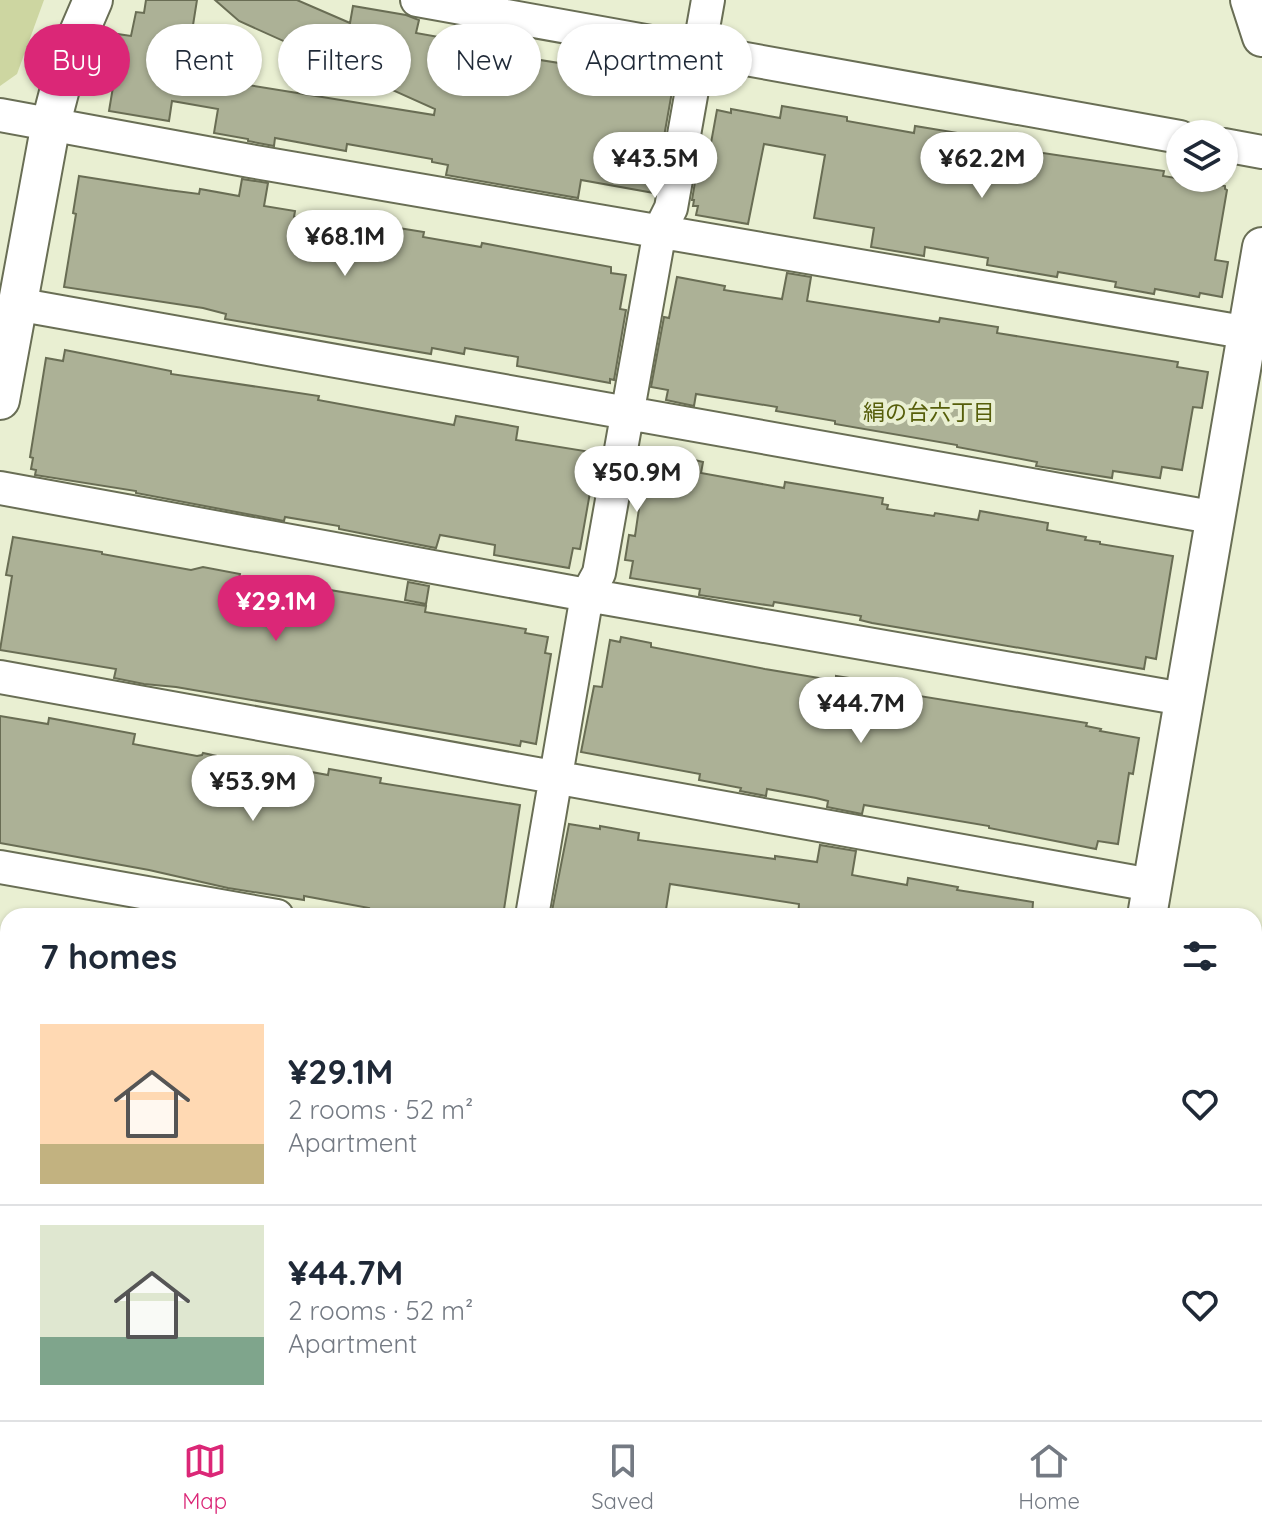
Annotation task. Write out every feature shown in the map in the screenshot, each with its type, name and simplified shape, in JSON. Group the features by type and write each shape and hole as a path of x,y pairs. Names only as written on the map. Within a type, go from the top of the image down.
{"street":[{"path":"0,400 51,123 68,58 93,0"},
{"path":"417,0 557,24"},
{"path":"703,24 708,0"},
{"path":"1250,0 1262,37"},
{"path":"752,59 1166,134"},
{"path":"533,908 587,595 599,573 660,230 671,208 690,96"},
{"path":"0,115 266,164 1249,333"},
{"path":"1238,148 1262,152"},
{"path":"0,677 555,778 1149,900 1262,247"},
{"path":"16,304 1217,518"},
{"path":"0,488 1183,699"},
{"path":"0,867 232,908"}],"green space":[{"path":"0,0 44,0 35,24 24,24 24,55 17,74 0,86"}],"building":[{"path":"146,0 197,0 193,24 146,24 146,96 262,96 262,87 278,90 278,96 316,96 434,115 435,109 406,96 411,96 411,24 278,24 278,39 262,31 262,24 239,21 215,0 297,0 350,23 353,6 419,20 416,33 427,35 427,96 541,96 541,60 557,63 557,96 671,96 654,193 581,180 578,198 446,175 448,165 432,162 432,159 347,144 346,151 275,138 274,146 214,133 218,109 172,101 169,121 109,111 112,96 130,96 130,36 136,12 144,13"},
{"path":"782,106 914,133 915,126 976,136 976,140 1016,149 1164,171 1166,192 1227,192 1215,260 1228,262 1222,297 1200,293 1199,297 1155,289 1154,294 1115,287 1116,282 1058,272 1057,277 987,265 988,258 925,247 924,256 871,247 874,228 814,218 825,155 764,144 748,224 696,215 698,206 693,206 692,200 698,164 707,165 717,110 731,113 731,109 780,118"},
{"path":"79,176 199,194 200,189 239,196 242,179 268,183 264,206 295,211 294,217 315,223 391,236 392,227 424,232 423,237 481,247 482,243 611,267 611,273 626,275 620,309 626,310 614,380 610,379 610,383 517,366 518,357 465,348 464,354 432,348 431,354 225,319 226,314 203,308 64,287"},
{"path":"787,273 811,277 807,301 939,322 940,318 998,327 997,333 1178,362 1177,367 1208,372 1202,408 1193,407 1182,470 1162,467 1160,478 1113,471 1112,478 1036,466 1037,462 957,445 835,424 835,421 776,411 777,407 696,394 694,406 666,400 668,390 651,387 664,317 669,318 677,277 725,286 724,290 782,299"},
{"path":"65,350 171,371 171,374 319,396 318,400 454,425 456,416 518,427 516,440 597,453 580,549 573,548 569,568 494,555 495,545 440,535 436,548 339,529 339,526 285,517 284,521 136,491 35,475 36,470 31,469 33,458 30,457 46,358 63,361"},
{"path":"662,452 703,462 701,473 784,488 785,482 883,498 882,504 888,505 887,509 934,516 935,513 978,520 980,511 1048,523 1047,530 1086,537 1085,540 1100,544 1173,556 1156,659 1146,657 1144,669 872,623 860,620 861,616 774,602 773,606 699,595 700,589 630,578 633,561 625,560 629,535 635,536 644,454 661,458"},
{"path":"13,537 191,570 203,567 240,574 239,579 288,587 288,583 426,606 425,612 526,629 525,633 548,637 545,653 551,654 536,744 521,741 520,746 144,684 114,678 116,669 0,650 12,576 6,575"},
{"path":"408,582 429,586 426,604 405,600"},
{"path":"621,637 651,643 651,647 765,669 831,680 836,676 914,688 913,695 1087,723 1086,726 1100,731 1139,738 1133,774 1129,773 1118,844 1098,841 1096,849 989,826 864,805 862,814 827,807 828,801 816,798 767,789 766,796 740,791 741,788 699,780 700,774 581,752 594,686 602,687 610,640 620,642"},
{"path":"0,716 48,724 49,718 135,734 133,744 197,756 203,753 272,768 273,765 328,775 329,769 381,778 380,783 520,805 504,908 369,908 304,896 304,900 0,843"},
{"path":"569,824 639,833 638,840 775,859 775,856 817,862 820,845 856,851 852,875 907,885 908,878 958,887 957,890 1033,902 1033,908 799,908 799,904 670,884 666,908 553,908"}],"district":[{"name":"絹の台六丁目","path":"929,412"}]}
